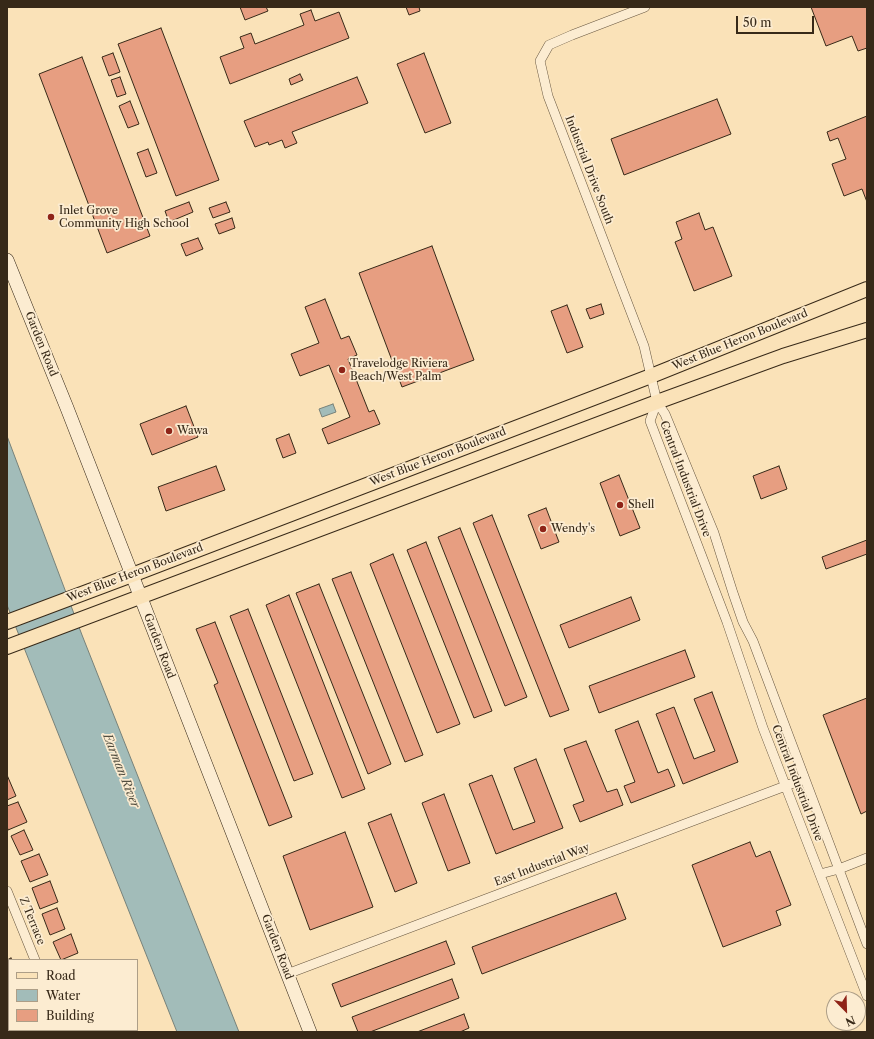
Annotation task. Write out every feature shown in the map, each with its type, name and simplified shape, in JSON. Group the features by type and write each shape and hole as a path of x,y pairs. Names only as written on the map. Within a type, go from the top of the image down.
{"main road":[{"name":"West Blue Heron Boulevard","path":"7,622 651,376 867,289"},
{"path":"10,646 656,402 784,356 867,330"}],"street":[{"name":"Industrial Drive South","path":"645,7 549,45 540,61 548,96 644,346 656,402"},
{"name":"Garden Road","path":"7,260 67,408 310,1032"},
{"name":"Central Industrial Drive","path":"656,402 665,414 711,526 743,622 753,641 867,944"},
{"name":"Central Industrial Drive","path":"656,402 650,421 717,596 763,728 867,996"},
{"name":"East Industrial Way","path":"287,974 804,779"},
{"path":"820,874 839,869 867,858"},
{"name":"Z Terrace","path":"7,890 34,959"}],"water":[{"path":"333,404 336,412 322,417 319,409"},
{"name":"Earman River","path":"7,436 82,635 239,1032 177,1032 7,605"}],"building":[{"path":"240,7 266,7 268,11 245,20"},
{"path":"406,7 419,7 420,11 409,15"},
{"path":"811,7 867,7 867,48 858,51 852,36 826,46"},
{"path":"311,10 315,21 339,12 349,38 230,84 220,57 244,48 240,37 251,33 255,44 304,25 300,14"},
{"path":"161,28 219,180 176,196 118,44"},
{"path":"113,53 120,72 109,76 102,57"},
{"path":"424,53 451,123 425,133 397,64"},
{"path":"82,57 150,236 107,253 39,74"},
{"path":"300,74 303,80 291,85 289,79"},
{"path":"120,77 126,94 117,97 111,80"},
{"path":"357,77 368,103 292,132 297,143 285,148 282,140 269,145 268,142 255,147 244,121"},
{"path":"717,99 731,134 624,175 611,139"},
{"path":"130,101 139,124 128,128 119,106"},
{"path":"867,116 867,202 862,189 844,196 832,164 846,159 838,138 830,141 827,132"},
{"path":"148,149 157,173 146,177 137,153"},
{"path":"189,202 193,212 169,222 165,211"},
{"path":"226,202 230,212 213,218 209,208"},
{"path":"699,213 705,230 713,227 732,276 694,291 675,242 682,239 676,222"},
{"path":"232,218 235,228 219,234 215,224"},
{"path":"198,238 203,249 186,256 181,244"},
{"path":"432,246 474,360 402,387 359,273"},
{"name":"Travelodge Riviera Beach/West Palm","path":"325,299 341,339 349,336 357,355 348,359 369,412 374,410 380,424 328,444 322,429 350,417 329,365 300,376 291,354 319,343 305,307"},
{"path":"601,304 604,314 590,319 586,309"},
{"path":"567,305 583,347 567,353 551,311"},
{"name":"Wawa","path":"186,406 198,437 152,455 140,424"},
{"path":"289,434 296,453 283,458 276,439"},
{"name":"Wawa","path":"216,466 225,490 166,511 158,487"},
{"path":"779,466 787,489 761,499 753,476"},
{"name":"Shell","path":"619,475 640,528 620,536 600,483"},
{"name":"Wendy's","path":"546,508 559,542 541,549 528,515"},
{"path":"492,515 569,710 550,717 473,523"},
{"path":"460,528 527,697 505,706 438,537"},
{"path":"867,540 867,554 826,569 822,557"},
{"path":"426,542 492,711 474,718 407,550"},
{"path":"393,554 460,724 437,733 370,564"},
{"path":"351,572 423,755 405,762 332,579"},
{"path":"319,584 391,764 368,774 296,593"},
{"path":"289,595 365,789 342,798 266,605"},
{"path":"631,597 640,620 569,648 560,625"},
{"path":"248,609 313,774 294,781 230,616"},
{"path":"215,622 292,817 269,826 214,685 218,683 196,629"},
{"path":"685,650 695,677 599,713 589,686"},
{"path":"712,692 738,762 683,784 656,714 674,707 694,759 715,751 694,699"},
{"path":"867,698 867,811 861,814 823,715"},
{"path":"638,721 658,773 668,769 675,786 631,803 624,786 635,782 615,730"},
{"path":"586,741 607,792 617,789 623,805 580,822 573,805 584,801 564,749"},
{"path":"536,759 563,828 496,854 469,784 492,775 513,830 535,822 514,768"},
{"path":"7,775 16,796 7,800"},
{"path":"444,794 470,863 448,871 422,803"},
{"path":"18,802 27,822 8,830 7,806"},
{"path":"391,814 417,883 395,892 368,823"},
{"path":"24,830 33,850 20,855 11,836"},
{"path":"345,832 373,907 310,930 283,856"},
{"path":"750,842 756,857 770,851 791,905 776,911 781,925 723,947 692,865"},
{"path":"39,854 48,875 30,882 21,861"},
{"path":"50,881 58,902 40,909 32,888"},
{"path":"616,893 626,919 482,974 472,947"},
{"path":"57,908 65,929 50,935 42,914"},
{"path":"71,934 78,953 61,959 53,942"},
{"path":"446,941 455,964 341,1007 332,984"},
{"path":"7,960 8,960 7,981"},
{"path":"452,979 459,998 370,1032 358,1032 352,1017"},
{"path":"8,990 8,1020 7,1017"},
{"path":"464,1014 469,1028 460,1032 417,1032"},
{"path":"12,1031 36,1032 13,1032"}],"place":[{"name":"Inlet Grove Community High School","path":"51,217"},
{"name":"Travelodge Riviera Beach/West Palm","path":"342,370"},
{"name":"Wawa","path":"169,431"},
{"name":"Shell","path":"620,505"},
{"name":"Wendy's","path":"543,529"}]}
